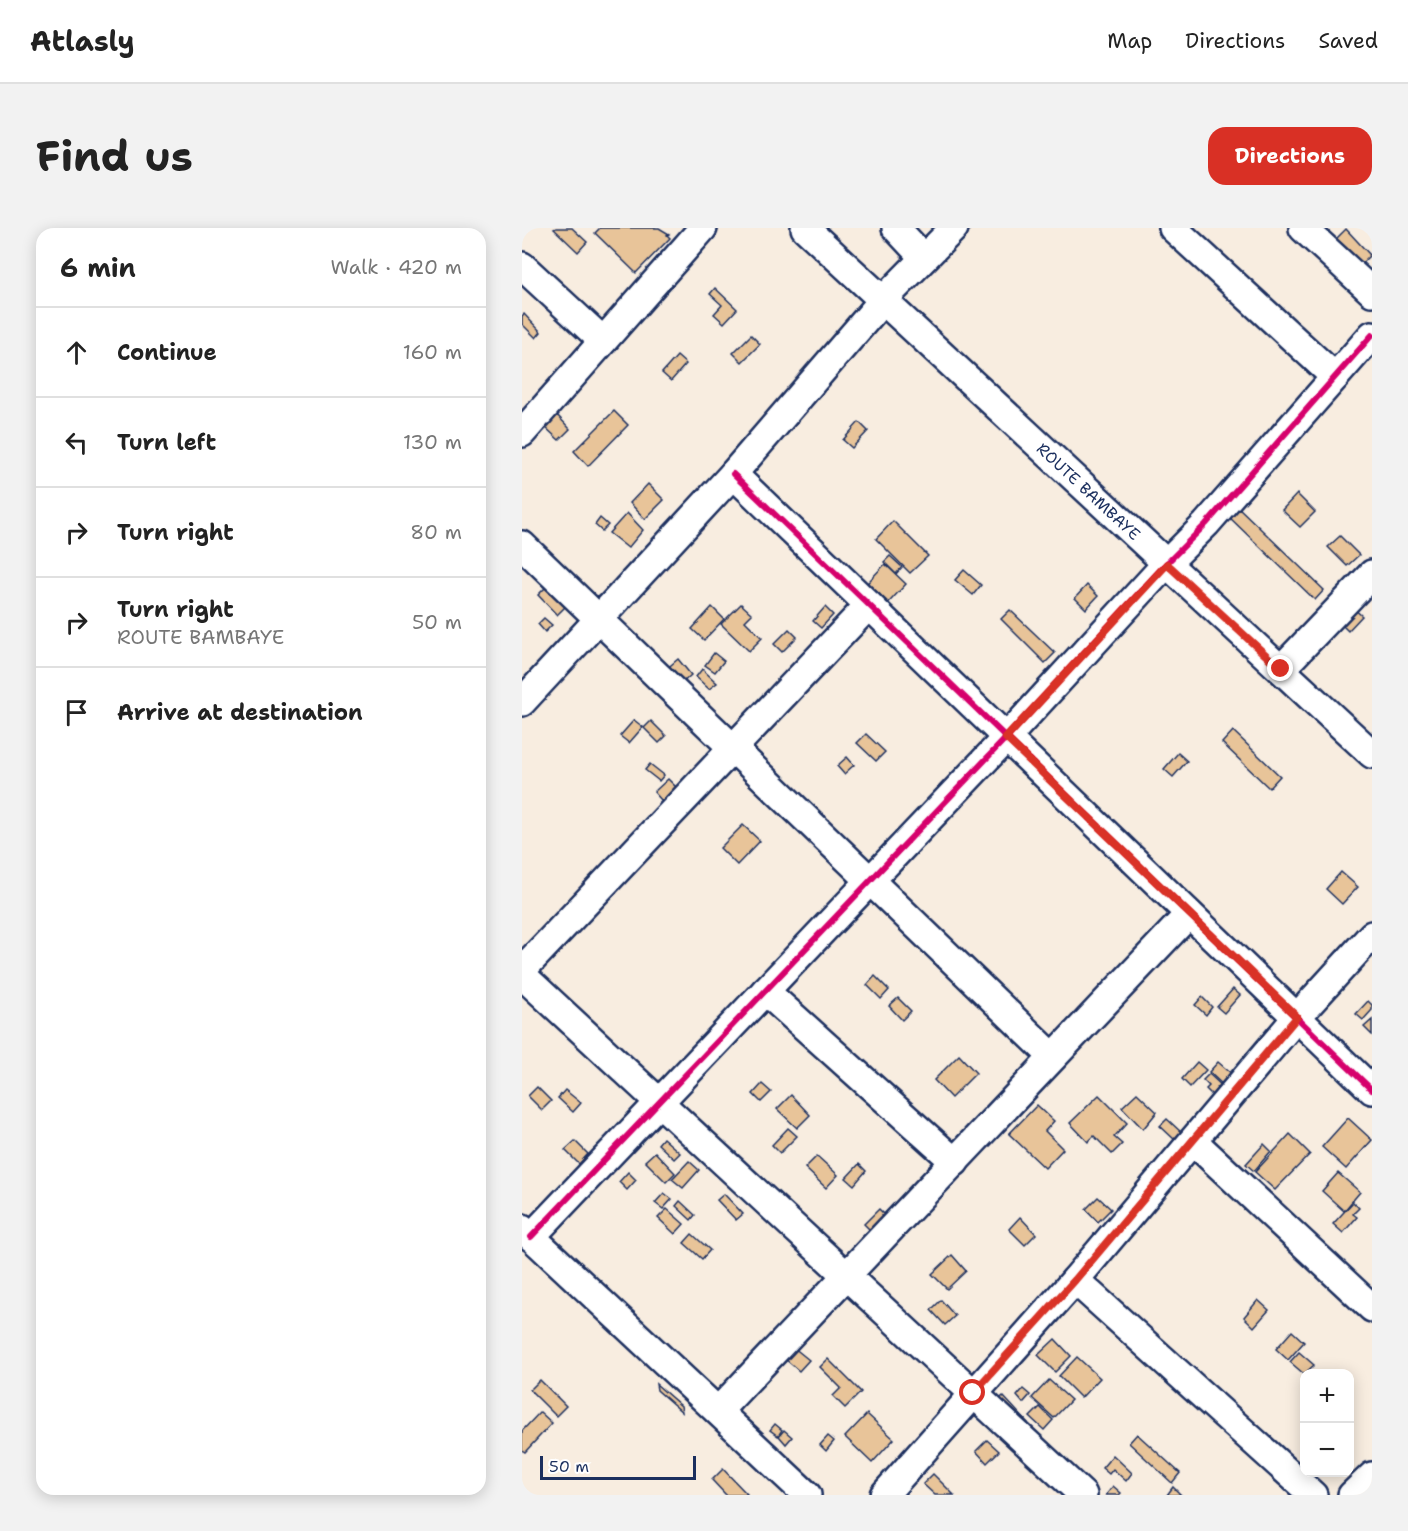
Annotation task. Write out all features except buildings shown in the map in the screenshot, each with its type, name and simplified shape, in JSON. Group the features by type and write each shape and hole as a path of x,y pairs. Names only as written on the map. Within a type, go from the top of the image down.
{"street":[{"path":"522,433 703,228"},
{"name":"ROUTE BAMBAYE","path":"806,228 1372,754"},
{"path":"896,228 924,258"},
{"path":"522,702 733,474 883,300 954,228"},
{"path":"1173,228 1335,377"},
{"path":"1303,228 1372,292"},
{"path":"522,266 603,341"},
{"path":"807,1495 527,1233 659,1102 1006,738 1206,524 1372,335"},
{"path":"733,474 1372,1090"},
{"path":"522,545 1053,1057"},
{"path":"1281,669 1372,574"},
{"path":"522,970 869,605"},
{"path":"718,1412 1189,914"},
{"path":"884,1495 1075,1280 1297,1017 1372,935"},
{"path":"522,975 1083,1495"},
{"path":"765,991 954,1162"},
{"path":"1193,1141 1372,1308"},
{"path":"1075,1280 1313,1495"},
{"path":"1352,1495 1372,1476"}],"cycle path":[{"path":"531,1237 1006,738 1167,563 1206,524 1372,335"},
{"path":"733,474 1372,1090"}],"route":[{"path":"973,1393 1075,1280 1297,1017 1006,738 1167,564 1281,669"}]}
